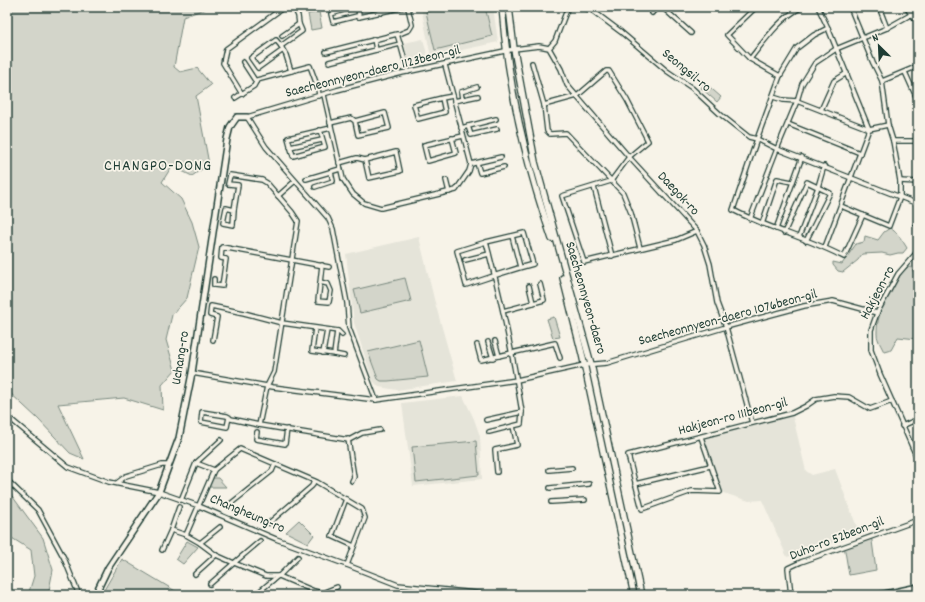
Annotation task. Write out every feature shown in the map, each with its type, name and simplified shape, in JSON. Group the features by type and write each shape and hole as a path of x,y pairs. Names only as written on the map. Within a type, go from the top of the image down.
{"main road":[{"name":"Saecheonnyeon-daero","path":"502,7 506,50 522,134 540,206 556,252 584,365 629,566 634,595"},
{"name":"Saecheonnyeon-daero","path":"509,7 514,49 535,162 591,364 642,595"},
{"path":"907,7 918,20"},
{"name":"Uchang-ro","path":"95,595 108,568 159,492 179,438 192,373 227,139 230,127 237,116 247,117"},
{"path":"629,566 635,578 638,576"},
{"path":"880,595 918,588"}],"street":[{"path":"242,94 223,64 226,49 284,7"},
{"path":"291,71 286,55 282,48 276,40 251,58 258,68 282,48 302,31 294,7"},
{"path":"358,7 359,17"},
{"path":"379,7 381,13"},
{"path":"326,52 397,34 409,30 412,25 408,8 405,7 333,22 331,14 351,8"},
{"path":"506,50 539,46 549,48 556,41 568,7"},
{"name":"Seongsil-ro","path":"582,7 593,11 640,46 667,71 692,88 720,114 749,137 918,204"},
{"path":"593,11 596,7"},
{"path":"652,13 657,7"},
{"path":"662,7 691,33"},
{"path":"677,7 680,9 682,7"},
{"path":"756,7 726,35 750,59 780,76"},
{"path":"750,59 779,24 802,7"},
{"path":"818,7 847,73 869,129 825,247"},
{"path":"841,206 889,226 900,196 900,182 893,141 888,125 882,81 862,38 850,7"},
{"path":"879,7 887,28"},
{"path":"750,219 797,101 802,84 815,63 836,49 887,28 912,14"},
{"path":"282,36 299,24"},
{"path":"828,28 814,35 797,48 780,76 733,210 750,219 784,233 825,247 844,257 863,215"},
{"path":"397,34 408,72"},
{"path":"374,39 376,50"},
{"path":"329,62 400,44"},
{"name":"Daegok-ro","path":"549,48 561,69 567,85 616,140 629,157 697,231 704,245 710,264 718,303 726,326 752,423"},
{"name":"Saecheonnyeon-daero 1123beon-gil","path":"247,117 337,90 506,50"},
{"path":"243,62 256,82"},
{"path":"532,63 544,105 547,131 550,134 566,133 623,193 628,203 640,248"},
{"path":"324,95 343,179 353,194 364,203 381,208 449,192 456,190 469,171 471,164 445,65"},
{"path":"235,98 254,86 258,80 310,66 318,88 319,96"},
{"path":"882,81 918,66"},
{"path":"544,105 577,96 606,71 610,71 648,141 629,157 611,181 562,196 584,262 676,240 697,231"},
{"path":"905,72 918,101"},
{"path":"821,110 834,81 847,73"},
{"path":"462,99 461,92 477,87"},
{"path":"442,98 445,112 418,119 414,105 442,98 453,96"},
{"path":"454,101 478,96"},
{"path":"773,97 783,100 797,101 869,129 888,125"},
{"path":"330,123 352,118 355,121 385,112 389,128 358,135 355,121"},
{"path":"247,117 266,147 328,218 333,229 347,303 349,328 376,400"},
{"path":"461,128 496,119"},
{"path":"788,124 860,153"},
{"path":"468,126 471,136 497,129"},
{"path":"320,130 325,147 293,156 288,138 320,130 331,128"},
{"path":"452,138 456,153 428,161 424,145 452,138 463,136"},
{"path":"290,147 322,140"},
{"path":"893,141 918,141"},
{"path":"339,164 357,158 365,160 396,152 400,171 369,178 365,160"},
{"path":"471,164 501,157"},
{"path":"776,229 802,157"},
{"path":"477,163 480,173 504,167"},
{"path":"799,237 818,187 824,166"},
{"path":"306,179 340,169"},
{"path":"315,187 333,182 330,172"},
{"path":"234,210 226,208 223,223 233,225 238,185 228,184 230,175 262,180 278,196 298,221 274,372 267,386 259,424"},
{"path":"762,224 777,179 792,182"},
{"path":"446,180 449,192"},
{"path":"278,196 295,181"},
{"path":"784,233 807,182 830,192 806,241"},
{"path":"900,182 918,182"},
{"path":"594,187 612,256"},
{"path":"524,233 532,264 466,285 457,251 486,242 524,233"},
{"path":"512,236 520,267"},
{"path":"486,242 503,312 522,412 521,424 489,432"},
{"path":"214,279 214,285 222,286 226,259 221,258 222,247 329,267"},
{"name":"Hakjeon-ro","path":"918,251 898,274 877,313 871,330 871,350 902,426 918,460"},
{"path":"465,260 489,254"},
{"path":"320,282 328,284 331,291 329,302 318,301 320,282 322,265"},
{"path":"503,312 544,300 540,284"},
{"path":"529,286 533,303"},
{"name":"Saecheonnyeon-daero 1076beon-gil","path":"192,373 267,386 376,400 517,380 584,365 607,363 726,326 804,306 833,302 877,313"},
{"path":"213,340 217,317 210,315 211,306 282,323 337,331 342,335"},
{"path":"316,328 312,351 344,356"},
{"path":"324,353 326,330"},
{"path":"334,354 337,331"},
{"path":"495,341 499,356"},
{"path":"488,342 493,358"},
{"path":"477,346 481,360 555,343 560,358"},
{"name":"Hakjeon-ro 111beon-gil","path":"710,466 720,492 692,491 642,509 628,455 792,413 816,399 834,396 849,397 870,409 892,401"},
{"path":"229,417 227,427 201,422 202,412 227,416 259,424 348,439 362,433 380,430"},
{"path":"486,420 522,412"},
{"name":"Changheung-ro","path":"7,416 68,467 117,483 159,492 198,506 276,539 398,585 495,595"},
{"path":"902,426 918,419"},
{"path":"497,472 495,450 517,445 513,426"},
{"path":"256,432 256,439 285,444 287,429"},
{"path":"635,484 710,466 701,437"},
{"path":"348,439 354,477 352,481"},
{"path":"181,500 196,462 221,440"},
{"path":"186,535 214,470 240,449 314,481 362,509 366,518 347,565"},
{"path":"196,462 214,470"},
{"path":"229,505 272,471 275,464"},
{"path":"117,483 126,476 162,465 170,465"},
{"path":"549,470 572,468"},
{"path":"7,480 38,510 64,558 79,595"},
{"path":"269,522 312,486 314,481"},
{"path":"550,488 589,484"},
{"path":"346,499 332,536 354,546"},
{"path":"551,502 585,500"},
{"path":"162,550 179,507"},
{"name":"Duho-ro 52beon-gil","path":"791,595 788,568 918,520"},
{"path":"200,543 220,527"},
{"path":"171,530 186,535 216,555 266,576 279,576 322,593 337,587"},
{"path":"210,584 260,541"},
{"path":"194,574 216,555"},
{"path":"255,595 279,576 298,557"},
{"path":"310,595 314,591"}],"shaded area":[{"path":"7,7 210,7 183,17 174,67 180,72 197,68 211,85 196,96 209,164 192,176 172,166 162,182 181,199 192,222 199,247 187,298 172,315 166,340 175,370 162,385 163,410 124,398 58,404 84,459 70,453 38,419 7,390"},
{"path":"421,7 493,7 498,42 431,57"},
{"path":"447,7 485,7 492,36 435,50 426,12"},
{"path":"319,12 322,28 311,30 308,14"},
{"path":"423,39 428,58 409,63 404,43"},
{"path":"705,83 721,97 717,102 701,88"},
{"path":"890,228 898,234 907,248 903,253 890,255 882,253 862,254 858,260 843,272 838,271 833,265 833,262 842,264 856,244 864,242 865,236 878,240 884,232"},
{"path":"419,237 434,299 457,381 397,390 379,387 373,381 354,323 346,254"},
{"path":"911,267 916,277 918,276 918,341 917,339 898,337 891,350 884,352 877,336 879,316 895,283 905,268"},
{"path":"405,278 411,301 360,313 354,290"},
{"path":"554,317 560,337 553,338 547,319"},
{"path":"419,340 428,377 388,381 381,381 378,379 368,352"},
{"path":"463,396 480,436 482,479 413,486 402,403"},
{"path":"792,413 806,471 812,475 835,469 860,535 787,557 762,500 749,501 720,492 701,437"},
{"path":"476,441 479,475 416,482 412,447"},
{"path":"212,478 218,478 226,487 209,487"},
{"path":"7,489 43,538 53,570 48,595 28,595 34,576 31,550 7,535"},
{"path":"299,520 314,535 308,543 286,532"},
{"path":"871,534 876,570 849,575 844,545"},
{"path":"187,541 198,547 183,564 176,559"},
{"path":"122,559 182,595 103,595 104,590"}],"district":[{"name":"CHANGPO-DONG","path":"158,166"}]}
